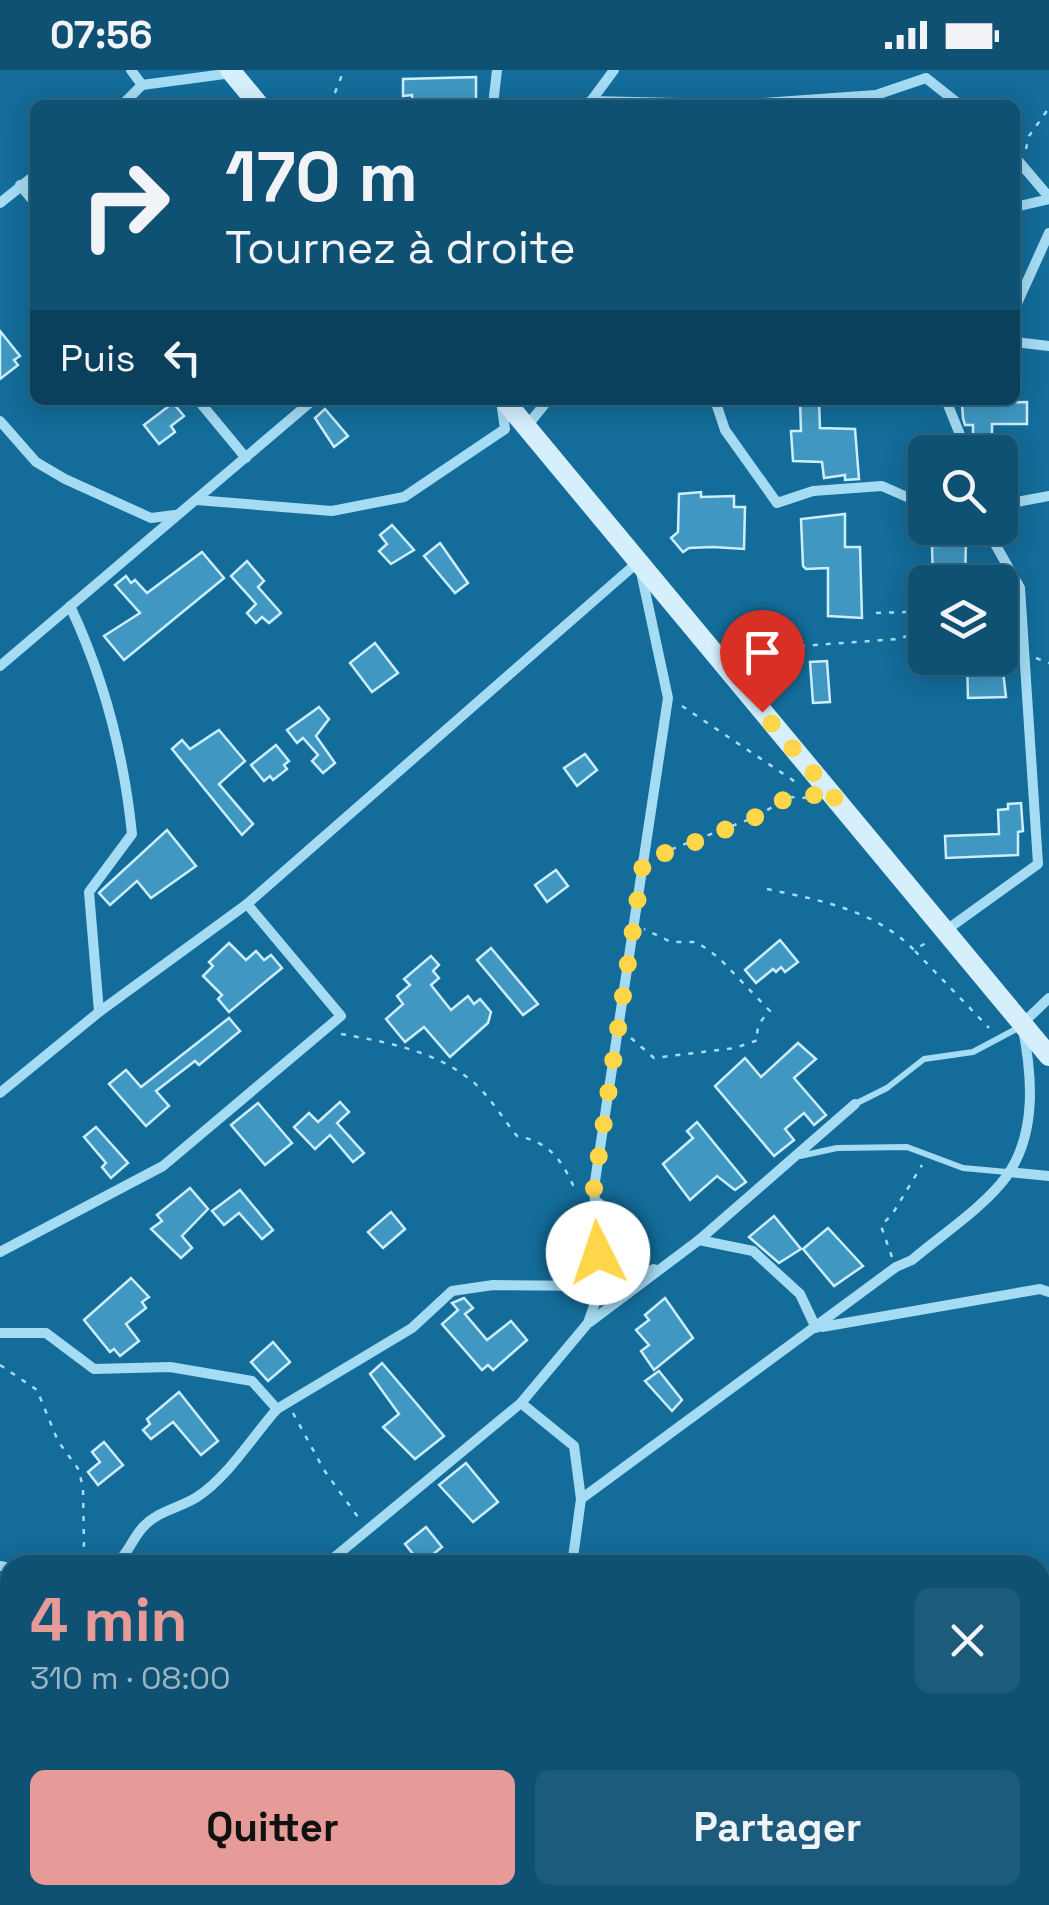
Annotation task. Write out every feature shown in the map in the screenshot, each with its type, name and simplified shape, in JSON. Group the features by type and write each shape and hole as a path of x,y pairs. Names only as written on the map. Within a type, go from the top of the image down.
{"street":[{"path":"131,70 142,85"},
{"path":"494,100 497,70"},
{"path":"589,100 614,70"},
{"path":"127,100 142,85 231,72 255,100"},
{"path":"813,100 876,95 926,78 954,100"},
{"path":"1020,162 1049,198 1020,206"},
{"path":"0,203 30,178"},
{"path":"20,185 30,197"},
{"path":"1020,297 1049,233"},
{"path":"1020,343 1049,346"},
{"path":"202,405 246,458"},
{"path":"0,666 308,405"},
{"path":"504,405 515,428 544,449 1049,1056"},
{"path":"196,500 332,510 404,497 515,428 542,405"},
{"path":"717,405 725,430 777,502 814,491 882,486 908,497"},
{"path":"948,405 960,435"},
{"path":"0,420 36,462 64,479 151,518 179,514"},
{"path":"1018,502 1049,496"},
{"path":"996,545 1020,588 1038,864"},
{"path":"588,1323 600,1286 594,1188 668,698 638,562"},
{"path":"0,1093 98,1012 247,904 638,562"},
{"path":"70,606 94,657 125,770 132,834 89,892 98,1012"},
{"path":"945,931 1038,864 1049,850"},
{"path":"0,1252 164,1166 341,1016 247,904"},
{"path":"1022,1024 1049,998"},
{"path":"581,1499 896,1267 912,1260 1010,1172 1027,1124 1032,1074 1022,1024"},
{"path":"337,1555 521,1403 588,1323 699,1240 855,1104"},
{"path":"1010,1172 1049,1176"},
{"path":"594,1188 616,1256 646,1272 664,1266"},
{"path":"699,1240 753,1251 800,1294 816,1328"},
{"path":"126,1555 140,1530 164,1509 194,1499 214,1483 277,1410 412,1328 452,1291 493,1285 600,1286"},
{"path":"816,1328 1040,1290 1049,1292"},
{"path":"0,1332 46,1332 94,1368 170,1367 252,1381 277,1410"},
{"path":"521,1403 574,1446 581,1499 573,1555"}],"lane":[{"path":"855,1104 887,1088 924,1058 973,1052 1022,1024"},
{"path":"794,1158 837,1148 908,1147 963,1168 1010,1172"}],"path":[{"path":"332,100 344,70"},
{"path":"1020,158 1029,136 1049,108"},
{"path":"876,612 908,612"},
{"path":"737,681 779,670 802,646 908,635"},
{"path":"644,857 671,852 758,816 788,797 810,798 799,785 668,698"},
{"path":"766,890 845,906 905,941 1000,1040"},
{"path":"618,1028 654,1058 735,1048 758,1040 756,1032 770,1011 719,958 697,942 671,942 634,924"},
{"path":"914,950 945,931"},
{"path":"324,1034 428,1052 472,1080 517,1136 539,1140 561,1160 573,1185 594,1188"},
{"path":"896,1267 881,1226 893,1214 928,1155"},
{"path":"0,1366 36,1390 58,1441 79,1470 84,1489 84,1545 80,1555"},
{"path":"288,1402 324,1470 367,1530"}],"building":[{"path":"476,77 476,100 412,100 412,95 403,96 403,79"},
{"path":"0,331 20,356 14,360 18,365 0,379"},
{"path":"1027,402 1027,424 992,424 992,435 973,435 973,425 965,425 962,405"},
{"path":"170,405 184,416 171,426 175,432 159,444 144,425"},
{"path":"800,405 819,405 820,428 855,429 859,479 845,480 845,475 824,478 822,462 793,461 791,431 801,431"},
{"path":"325,409 348,436 334,447 315,418"},
{"path":"701,492 701,497 734,496 734,507 745,507 744,549 689,548 683,552 671,538 678,532 679,494"},
{"path":"845,514 845,547 860,547 862,618 828,616 828,568 803,566 801,519"},
{"path":"392,525 414,550 391,564 379,551 387,544 380,535"},
{"path":"440,543 468,583 455,593 424,556"},
{"path":"966,545 965,565 933,565 932,546"},
{"path":"202,552 224,578 124,660 104,636 140,613 115,585 126,576 147,593"},
{"path":"247,561 264,581 258,587 281,613 269,623 262,617 256,623 247,613 256,604 231,576"},
{"path":"375,643 398,673 372,692 350,663"},
{"path":"827,661 830,702 813,703 810,662"},
{"path":"967,675 1003,675 1006,697 968,698"},
{"path":"319,707 329,719 316,736 335,763 323,773 312,761 318,755 303,738 297,743 287,730"},
{"path":"219,730 245,761 219,784 253,824 242,835 172,749 182,740 190,749"},
{"path":"276,745 289,761 284,765 287,769 273,780 270,776 264,781 251,765"},
{"path":"585,754 597,770 577,786 564,768"},
{"path":"1021,803 1023,831 1018,832 1018,855 946,858 945,836 999,834 998,810"},
{"path":"167,830 196,866 151,898 137,881 110,905 99,893"},
{"path":"556,870 568,886 547,902 535,885"},
{"path":"780,940 798,962 785,972 781,967 776,972 773,969 756,983 745,970"},
{"path":"229,943 246,960 256,951 264,960 271,955 282,968 229,1012 218,999 222,995 203,976 213,966 209,962"},
{"path":"491,948 538,1004 523,1015 477,960"},
{"path":"431,956 439,965 433,971 439,978 431,985 451,1010 468,996 474,1004 480,999 491,1012 488,1023 450,1057 424,1027 405,1042 386,1019 403,1004 397,996 410,985 404,979"},
{"path":"229,1018 240,1031 199,1065 195,1061 156,1091 169,1106 146,1126 109,1084 126,1070 141,1087"},
{"path":"798,1043 816,1059 794,1078 826,1115 814,1125 804,1113 785,1129 794,1140 774,1156 715,1086 745,1058 761,1077"},
{"path":"340,1102 349,1112 337,1123 364,1153 353,1162 330,1135 315,1149 294,1127 309,1113 318,1122"},
{"path":"258,1103 292,1143 265,1165 231,1125"},
{"path":"697,1122 746,1182 735,1190 717,1176 690,1200 663,1164 693,1138 687,1131"},
{"path":"96,1127 128,1163 111,1178 102,1167 106,1163 84,1137"},
{"path":"190,1188 208,1209 182,1236 192,1248 181,1258 151,1229 162,1221 157,1215"},
{"path":"240,1190 273,1230 262,1239 239,1213 224,1225 212,1211"},
{"path":"391,1212 405,1229 383,1248 368,1232"},
{"path":"774,1216 801,1249 779,1263 749,1237"},
{"path":"828,1228 863,1266 834,1286 803,1249"},
{"path":"131,1278 149,1297 142,1302 146,1308 126,1324 139,1341 120,1356 114,1349 110,1352 84,1320"},
{"path":"464,1298 473,1308 465,1314 487,1340 511,1321 527,1340 493,1370 488,1365 482,1370 442,1324 458,1310 452,1303"},
{"path":"665,1298 693,1338 654,1370 641,1351 649,1345 636,1330 649,1320 645,1315"},
{"path":"273,1342 290,1362 268,1381 251,1362"},
{"path":"382,1363 444,1436 415,1459 383,1427 399,1414 370,1374"},
{"path":"659,1371 682,1400 672,1411 645,1381"},
{"path":"179,1392 218,1441 201,1455 173,1422 151,1439 143,1430 150,1424 147,1419"},
{"path":"104,1442 123,1465 98,1485 88,1472 100,1462 92,1452"},
{"path":"466,1463 498,1502 473,1522 439,1485"},
{"path":"426,1527 442,1547 432,1555 414,1555 405,1544"}],"route":[{"path":"598,1253 594,1188 644,857 671,852 758,816 788,797 828,794 838,802 762,712"}]}
